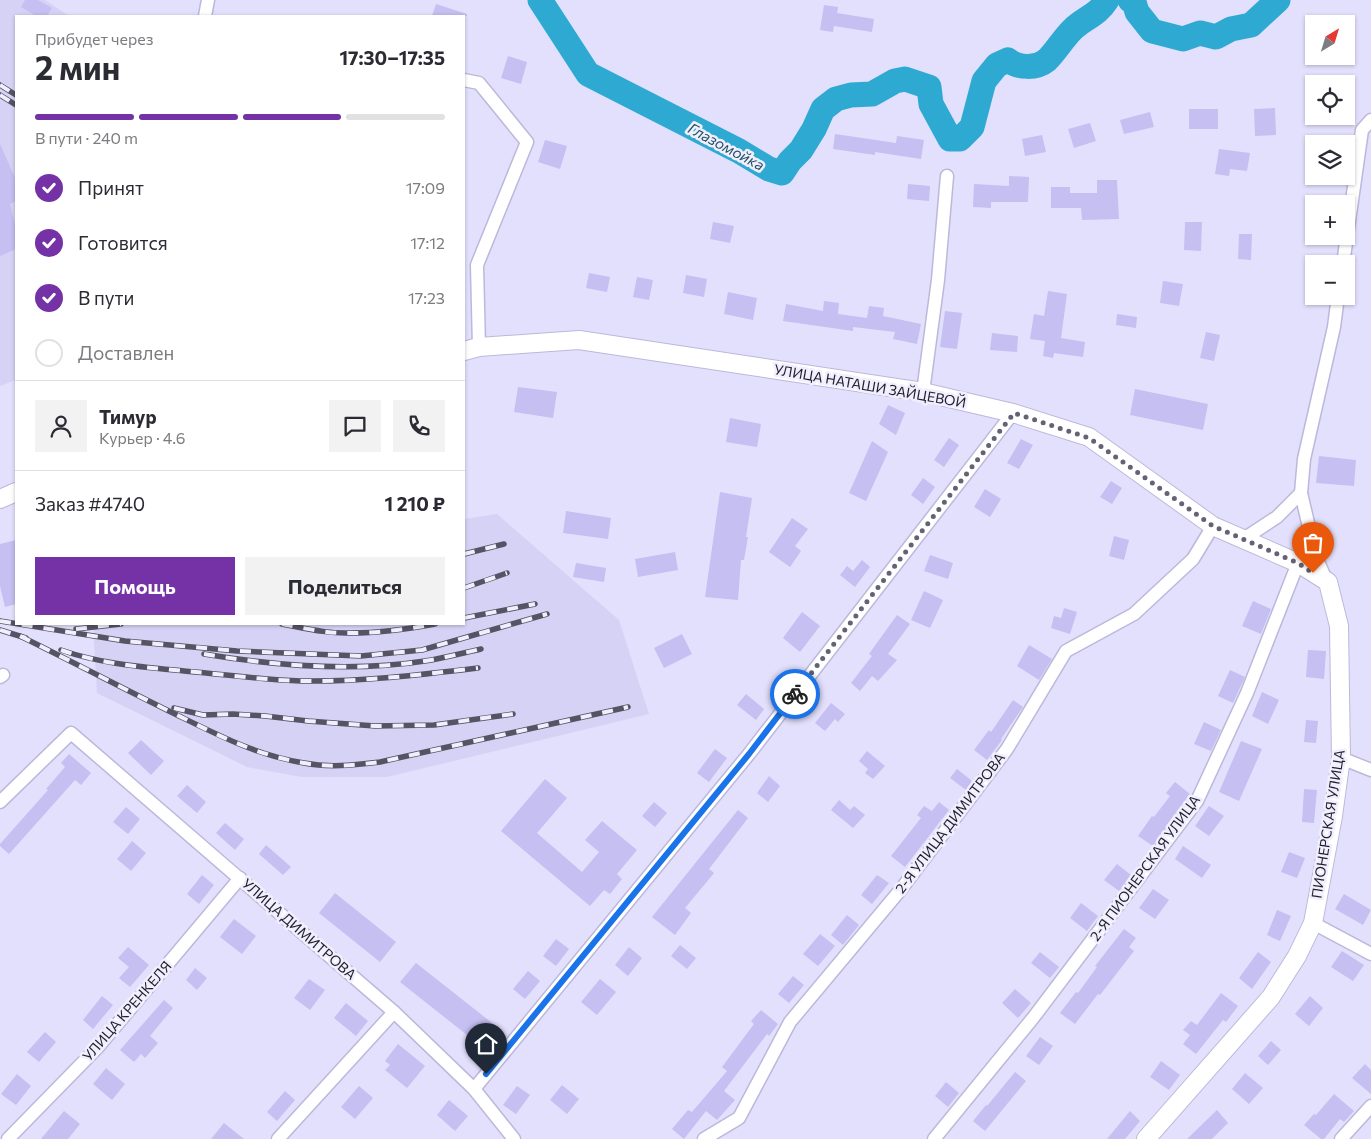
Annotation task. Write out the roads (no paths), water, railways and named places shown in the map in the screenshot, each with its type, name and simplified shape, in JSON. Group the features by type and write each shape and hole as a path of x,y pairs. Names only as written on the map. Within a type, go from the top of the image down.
{"street":[{"path":"205,15 208,0"},
{"path":"465,80 479,83 527,142 477,265 472,349"},
{"path":"1344,255 1362,130 1371,120"},
{"path":"923,392 938,280 947,176"},
{"path":"1328,582 1316,557 1301,492 1304,458 1334,327 1337,305"},
{"name":"УЛИЦА НАТАШИ ЗАЙЦЕВОЙ","path":"472,349 579,340 923,392 1014,413 1089,438 1213,526 1298,563"},
{"path":"474,1089 749,754 1014,413"},
{"path":"0,500 15,492"},
{"path":"1242,540 1277,517 1301,492"},
{"name":"2-Я УЛИЦА ДИМИТРОВА","path":"704,1139 738,1118 790,1022 902,888 1007,749 1066,651 1134,614 1193,559 1213,526"},
{"path":"1298,563 1328,582"},
{"name":"2-Я ПИОНЕРСКАЯ УЛИЦА","path":"934,1139 1033,1018 1197,801 1247,693 1298,563"},
{"name":"ПИОНЕРСКАЯ УЛИЦА","path":"1146,1139 1271,997 1297,956 1313,922 1333,816 1341,758 1340,626 1328,582"},
{"name":"УЛИЦА ДИМИТРОВА","path":"0,802 72,733 394,1012 474,1089 514,1139"},
{"path":"1341,758 1371,770"},
{"name":"УЛИЦА КРЕНКЕЛЯ","path":"8,1139 98,1047 240,878"},
{"path":"1313,922 1371,954"},
{"path":"278,1139 394,1012"},
{"path":"1341,1139 1371,1106"}],"waterway":[{"name":"Глазомойка","path":"540,0 588,74 739,151 769,169 782,173 801,150 814,129 823,109 836,99 851,95 872,94 895,81 905,79 929,87 931,104 950,139 960,139 972,127 984,81 997,65 1008,60 1022,66 1043,63 1072,30 1099,10 1107,0"},
{"name":"Глазомойка","path":"1130,0 1134,2 1137,12 1152,31 1183,39 1200,33 1216,37 1231,29 1251,25 1278,0"}],"railway":[{"path":"0,85 15,94"},
{"path":"0,95 15,104"},
{"path":"465,554 504,544"},
{"path":"465,588 507,573"},
{"path":"465,618 535,604"},
{"path":"25,625 125,641 237,651 361,656 422,650 547,614"},
{"path":"0,621 15,623"},
{"path":"76,629 112,625"},
{"path":"288,625 334,633 362,633 429,625"},
{"path":"0,630 26,638"},
{"path":"20,636 223,737 270,755 314,765 342,766 380,762 628,707"},
{"path":"204,654 259,662 342,667 425,661 481,649"},
{"path":"61,650 91,659 122,664 286,680 367,679 478,668"},
{"path":"174,708 203,715 265,716 375,726 434,725 513,714"}]}
